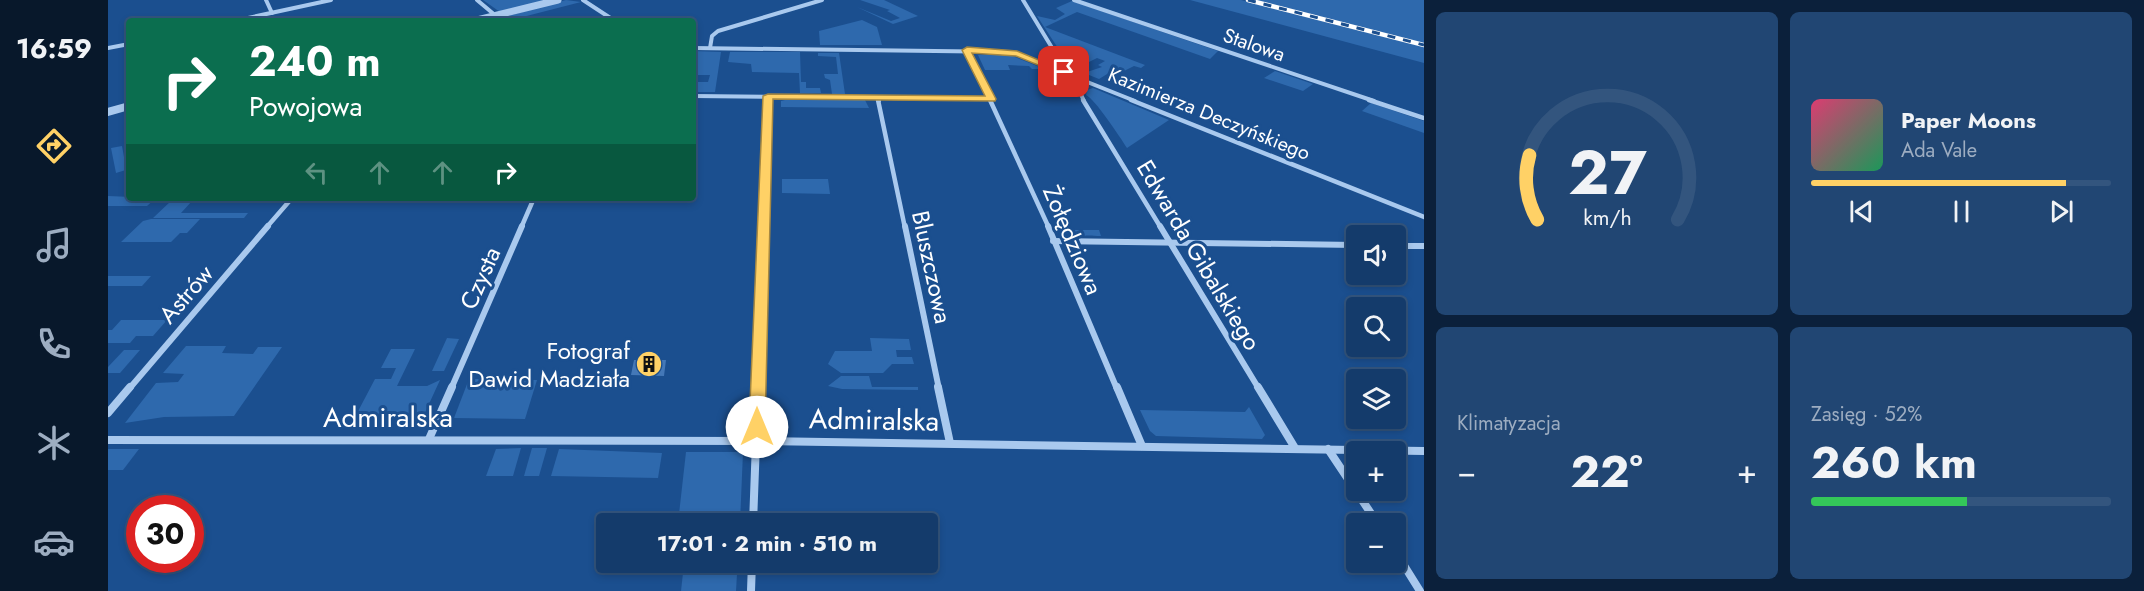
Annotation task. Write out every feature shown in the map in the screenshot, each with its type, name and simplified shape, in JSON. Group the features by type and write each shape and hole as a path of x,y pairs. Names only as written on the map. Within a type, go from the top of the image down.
{"street":[{"path":"266,0 272,13"},
{"path":"248,18 331,0"},
{"path":"477,0 498,18"},
{"path":"484,18 558,0"},
{"path":"583,0 610,18"},
{"path":"710,48 712,36 718,31 822,0"},
{"path":"1023,0 1058,56 1058,62 1052,67"},
{"name":"Stalowa","path":"1074,0 1424,118"},
{"path":"108,48 126,45"},
{"name":"Kazimierza Deczyńskiego","path":"696,48 1012,52 1424,217"},
{"name":"Żołędziowa","path":"967,50 991,99 1142,446"},
{"name":"Edwarda Gibalskiego","path":"1087,81 1079,90 1083,100 1295,448"},
{"path":"696,96 991,99"},
{"path":"753,513 768,96"},
{"name":"Bluszczowa","path":"878,98 950,443"},
{"path":"108,112 126,107"},
{"name":"Astrów","path":"108,412 289,201"},
{"name":"Czysta","path":"429,439 533,201"},
{"path":"1053,242 1346,245"},
{"path":"1406,246 1424,246"},
{"name":"Admiralska","path":"108,440 756,441 1424,451"},
{"path":"1328,449 1371,513"},
{"path":"1406,568 1420,591"},
{"path":"752,573 752,591"}],"shaded area":[{"path":"483,0 549,0 500,12"},
{"path":"566,0 581,2 519,18 504,17"},
{"path":"860,0 884,0 918,16 893,24 857,7 891,21 900,18 887,11 890,10"},
{"path":"1190,0 1241,0 1424,47 1424,63"},
{"path":"1253,0 1424,0 1424,43"},
{"path":"1072,1 1218,51 1210,59 1077,12 1045,27 1145,65 1141,68 1134,66 1124,71 1117,68 1099,79 1084,73 1102,67 1098,65 1105,61 1097,58 1079,67 1086,70 1080,73 1066,67 1067,62 1037,16 1055,20 1065,14 1056,8"},
{"path":"862,20 877,27 882,45 820,45 819,31"},
{"path":"696,51 721,52 715,92 696,92 698,82 708,82 710,75 696,75"},
{"path":"730,52 800,52 801,82 806,82 806,88 820,88 821,93 800,93 799,73 752,72 751,64 728,62"},
{"path":"818,53 839,53 845,94 832,94 830,80 825,78 824,74 838,74 836,57 818,56"},
{"path":"978,55 1010,55 1057,74 1044,73 1042,69 1032,69 1029,66 1008,65 1010,70 985,70"},
{"path":"1275,71 1313,84 1303,91 1264,78"},
{"path":"1093,88 1169,120 1127,148 1101,111 1086,95 1087,90"},
{"path":"865,100 869,108 781,107 781,101"},
{"path":"1371,103 1424,121 1424,133 1362,111"},
{"path":"122,146 124,157 126,157 126,170 116,173 111,148"},
{"path":"782,179 828,179 830,194 782,193"},
{"path":"108,196 126,197 126,201 153,201 147,206 108,206"},
{"path":"171,201 192,201 181,213 248,213 244,218 153,218"},
{"path":"1048,204 1053,204 1065,230 1099,230 1101,236 1079,236 1066,233 1058,224"},
{"path":"200,219 187,233 180,233 171,242 121,242 143,221"},
{"path":"108,276 151,276 142,286 108,286"},
{"path":"121,320 167,320 153,336 136,336 130,343 108,343 108,330 112,330"},
{"path":"447,338 459,339 444,371 432,371"},
{"path":"870,338 909,339 911,350 896,350 897,357 912,357 914,364 892,364 883,373 841,373 828,364 835,351 872,351"},
{"path":"186,346 226,346 222,353 253,354 258,347 282,347 234,416 164,417 125,423 156,383 178,382 184,374 163,373"},
{"path":"391,349 415,349 397,386 427,386 440,380 423,417 355,417 375,379 391,379 396,368 381,368"},
{"path":"124,350 140,350 120,373 108,373 108,367"},
{"path":"841,376 869,376 872,387 918,387 918,390 842,389 828,386"},
{"path":"469,379 537,380 525,419 454,418"},
{"path":"1249,407 1265,435 1262,439 1156,436 1150,431 1140,410 1245,412"},
{"path":"521,448 513,476 486,476 496,449"},
{"path":"532,448 547,448 539,476 524,476"},
{"path":"108,449 139,449 123,470 108,470"},
{"path":"559,449 662,453 658,478 551,476"},
{"path":"686,452 743,452 740,513 679,513"},
{"path":"683,573 737,574 736,591 681,591"}],"building":[{"name":"Fotograf Dawid Madziała","path":"634,360 666,360 664,376 631,375"}],"railway":[{"path":"1248,0 1424,45"}],"place":[{"name":"Fotograf Dawid Madziała","path":"649,364"}],"route":[{"path":"757,427 768,96 991,99 967,50 996,50 1017,54 1064,72"}]}
